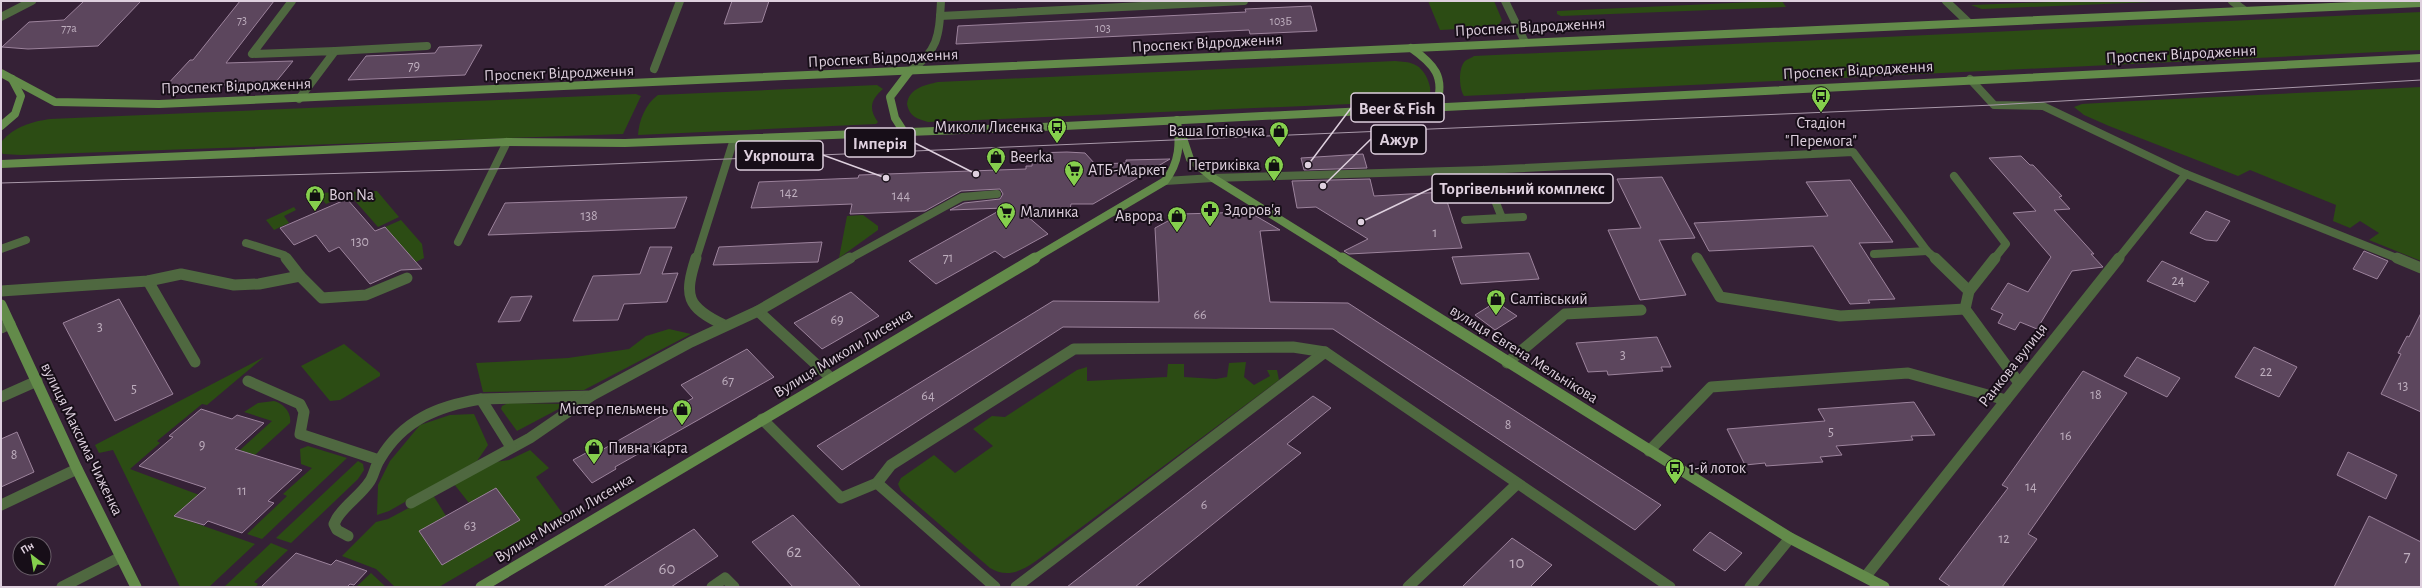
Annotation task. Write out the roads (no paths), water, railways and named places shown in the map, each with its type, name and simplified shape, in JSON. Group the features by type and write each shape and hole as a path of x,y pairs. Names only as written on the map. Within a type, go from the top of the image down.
{"main road":[{"name":"Проспект Відродження","path":"1,73 55,102 154,104 908,72 1525,42 2421,3"},
{"path":"1411,48 1432,64 1437,73 1441,85 1441,95 1436,106"},
{"name":"Проспект Відродження","path":"1,164 507,142 625,143 904,132 1177,120 2421,58"},
{"path":"904,132 895,118 890,97 908,72"},
{"path":"1,126 15,114 21,96 12,79"},
{"name":"вулиця Євгена Мельнікова","path":"1177,120 1190,159 1213,178 1507,363 1790,538 1866,576 1884,587"},
{"name":"Вулиця Миколи Лисенка","path":"481,587 1165,181 1175,170 1178,160 1179,139 1177,120"},
{"name":"вулиця Максима Чиженка","path":"1,305 6,326 37,381 76,469 80,472 136,587"}],"street":[{"path":"1,17 32,1"},
{"path":"292,1 252,54 427,46"},
{"path":"654,69 680,1"},
{"path":"908,72 928,59 937,46 941,1"},
{"path":"940,16 1244,1"},
{"path":"1505,1 1525,42"},
{"path":"1946,1 1968,22"},
{"path":"2232,1 2244,10"},
{"path":"299,99 335,51"},
{"path":"1970,80 1994,105 2043,106 2186,174 2421,268"},
{"path":"724,325 707,318 691,301 688,284 734,139"},
{"path":"458,242 507,142"},
{"path":"1165,181 1213,178 1483,170 1853,152 1927,251 1969,291"},
{"path":"1483,170 1502,218"},
{"name":"Ранкова вулиця","path":"1866,576 2186,174"},
{"path":"1954,176 2006,244 1969,291 1965,308 2019,383"},
{"path":"411,503 511,447 530,438 591,396 724,325 758,311 880,240 962,197 997,194"},
{"path":"1465,220 1523,217"},
{"path":"1,249 26,240"},
{"path":"246,243 284,255 300,276 322,298 366,295 406,278"},
{"path":"1874,254 1927,251"},
{"path":"1696,257 1720,297 1840,316 1965,308"},
{"path":"1,291 148,281 181,274 234,285 259,284 300,276"},
{"path":"148,281 195,362"},
{"path":"1507,363 1565,314 1641,310"},
{"path":"758,311 831,378"},
{"path":"762,419 841,498 877,483 891,465 1074,349 1293,347 1325,352 1670,587"},
{"path":"1016,587 1325,352"},
{"path":"1649,451 1711,388 1908,373 2006,400"},
{"path":"1,397 37,381"},
{"path":"248,381 300,404 304,412 300,434 379,460"},
{"path":"348,536 337,530 334,524 338,514 370,482 379,460 405,429 426,412 457,403 482,399 591,396"},
{"path":"482,399 511,447"},
{"path":"1,505 76,469"},
{"path":"877,483 995,587"},
{"path":"1408,587 1517,484"},
{"path":"1750,587 1790,538"},
{"path":"62,587 121,557"},
{"path":"712,587 725,578 734,587"}],"tram line":[{"path":"1,183 492,169 1994,105 2421,80"}],"place":[{"name":"Стадіон \"Перемога\"","path":"1821,113"},
{"name":"Миколи Лисенка","path":"1057,144"},
{"name":"Ваша Готівочка","path":"1279,148"},
{"name":"Beer & Fish","path":"1308,165"},
{"name":"Імперія","path":"976,174"},
{"name":"Beerka","path":"996,174"},
{"name":"Укрпошта","path":"886,178"},
{"name":"Петриківка","path":"1274,182"},
{"name":"Ажур","path":"1323,186"},
{"name":"АТБ-Маркет","path":"1074,187"},
{"name":"Bon Na","path":"315,212"},
{"name":"Торгівельний комплекс","path":"1361,222"},
{"name":"Здоров'я","path":"1210,227"},
{"name":"Малинка","path":"1006,229"},
{"name":"Аврора","path":"1177,233"},
{"name":"Салтівський","path":"1496,316"},
{"name":"Містер пельмень","path":"682,426"},
{"name":"Пивна карта","path":"594,465"},
{"name":"1-й лоток","path":"1675,485"}]}
